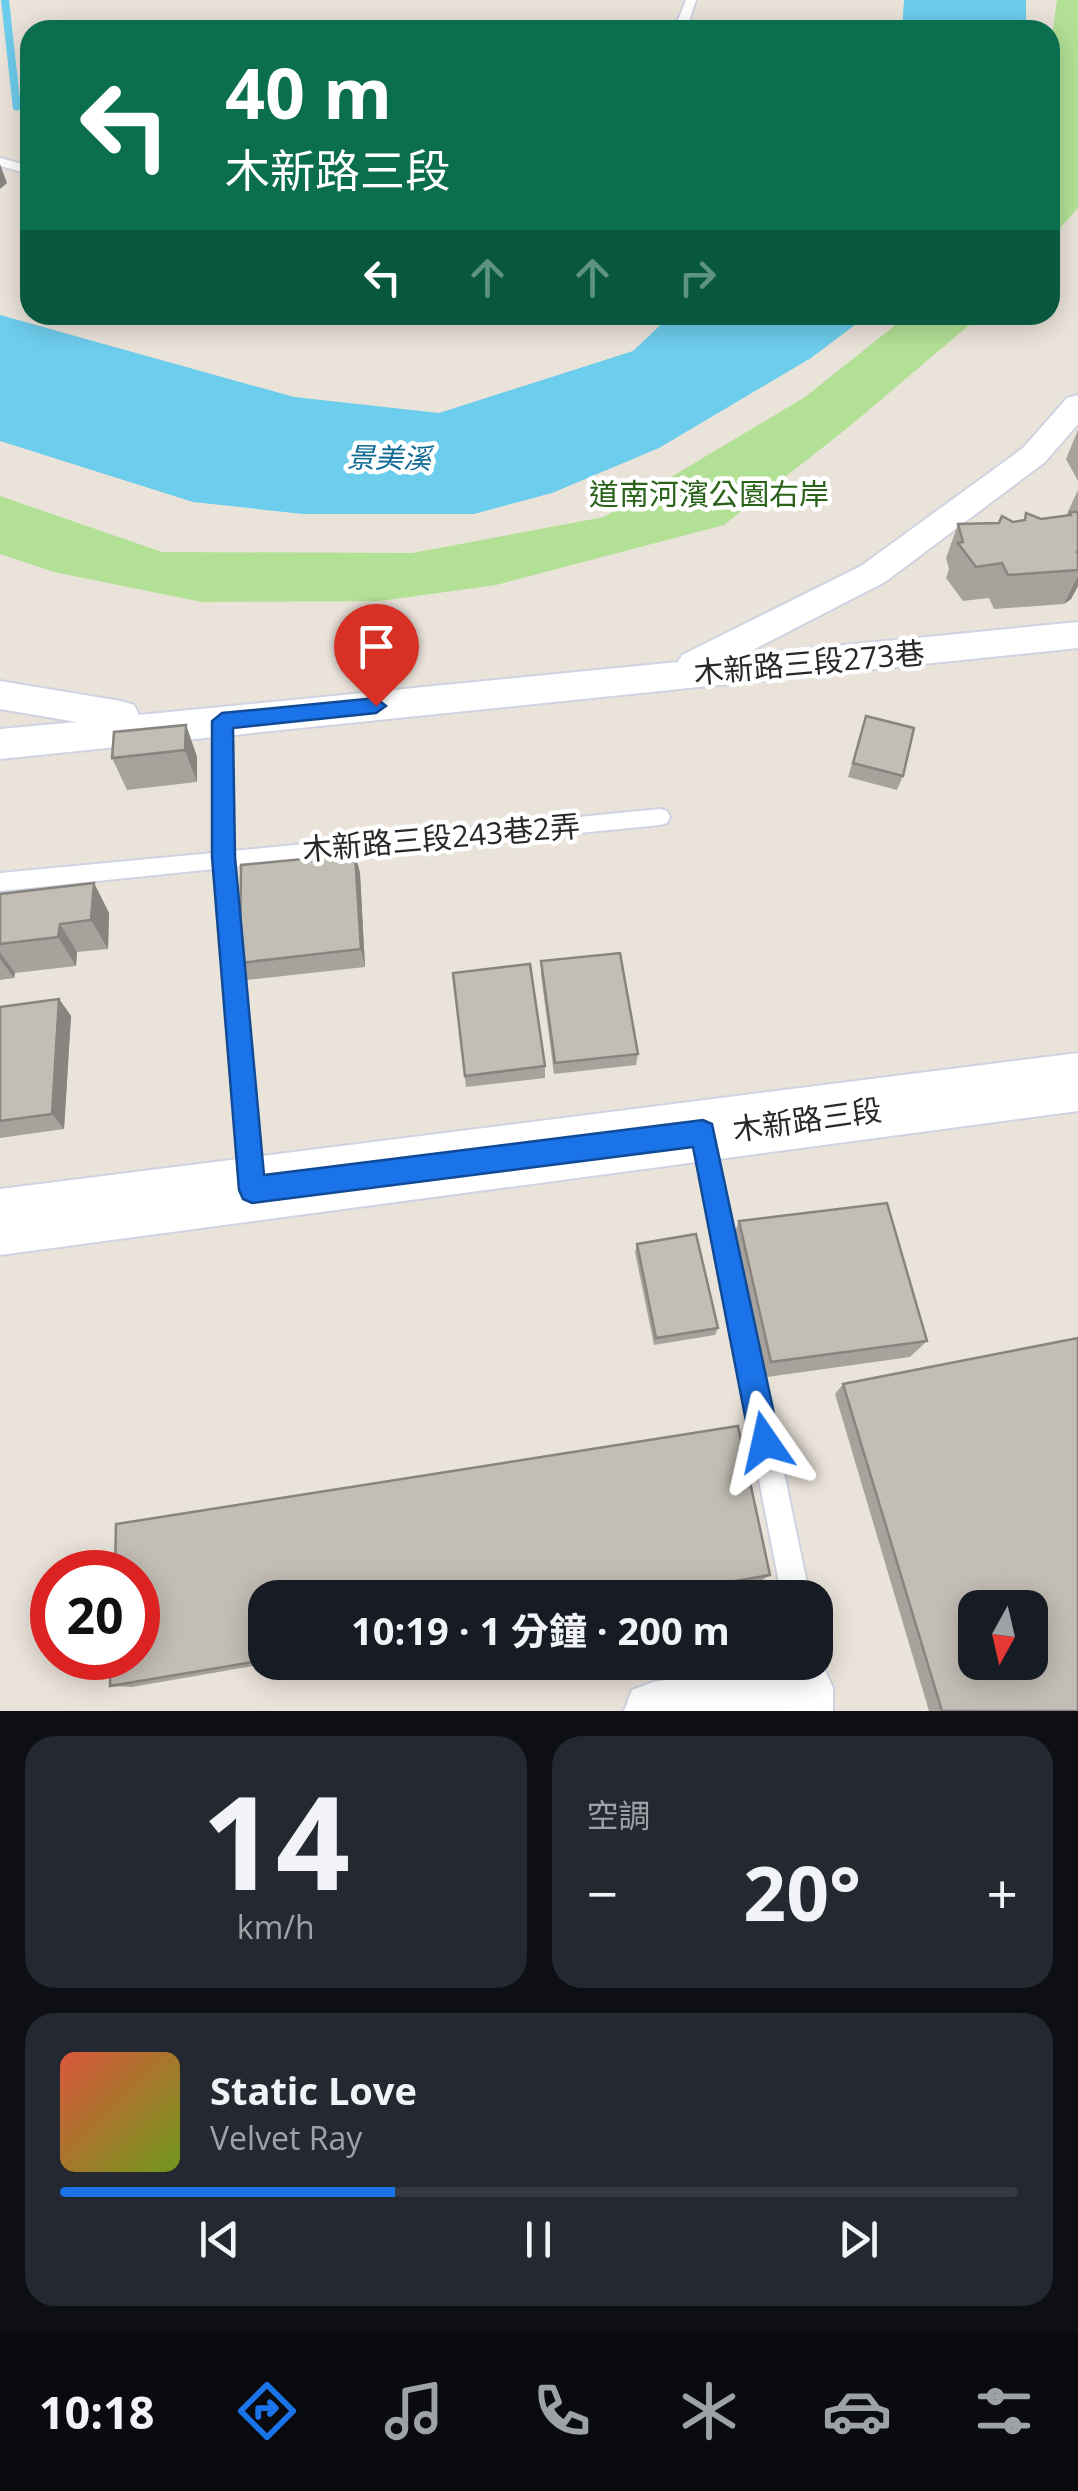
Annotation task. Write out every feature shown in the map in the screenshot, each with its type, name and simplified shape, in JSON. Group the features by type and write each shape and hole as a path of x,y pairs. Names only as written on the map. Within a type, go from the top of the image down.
{"main road":[{"name":"木新路三段","path":"0,1222 1078,1082"}],"street":[{"path":"659,676 873,574 1034,455 1076,409"},
{"name":"木新路三段273巷","path":"206,722 1078,635"},
{"path":"0,695 78,710 206,722"},
{"path":"0,744 206,722"},
{"path":"654,1711 804,1687"}],"lane":[{"path":"206,722 223,857 252,1190"},
{"name":"木新路三段243巷2弄","path":"0,882 660,816"},
{"path":"703,1133 792,1580"}],"green space":[{"path":"1057,0 1078,0 1078,208 1060,228 1060,20 1054,20"},
{"name":"道南河濱公園右岸","path":"895,325 969,325 724,525 496,585 380,601 202,602 54,572 0,554 0,496 162,552 412,553 604,517 805,397"}],"water":[{"path":"904,0 1026,0 1026,20 903,20"},
{"name":"景美溪","path":"0,315 20,321 20,325 36,325 294,397 439,413 633,351 660,325 855,325 811,358 659,448 552,493 474,514 303,514 193,502 0,441"}],"building":[{"path":"1070,512 1078,512 1078,570 1008,575 1002,563 976,567 958,543 963,542 958,524 999,523 1002,516 1013,522 1025,520 1026,513 1041,519 1071,515"},
{"path":"866,716 914,728 903,776 853,763"},
{"path":"186,725 185,750 112,758 114,732"},
{"path":"355,854 361,949 240,963 241,865"},
{"path":"94,883 91,920 60,924 58,937 0,944 0,894"},
{"path":"620,953 638,1054 555,1063 541,961"},
{"path":"530,964 545,1066 465,1076 453,973"},
{"path":"59,999 52,1114 0,1121 0,1007"},
{"path":"887,1203 927,1341 771,1362 739,1221"},
{"path":"696,1234 718,1328 656,1338 637,1244"},
{"path":"1078,1338 1078,1711 942,1711 843,1384"},
{"path":"738,1426 770,1575 741,1580 248,1580 248,1663 160,1678 160,1550 115,1550 116,1524"},
{"path":"110,1680 146,1680 110,1686"}],"waterway":[{"path":"5,0 17,109"}],"route":[{"path":"376,706 222,721 223,857 252,1190 703,1133 765,1442"}]}
